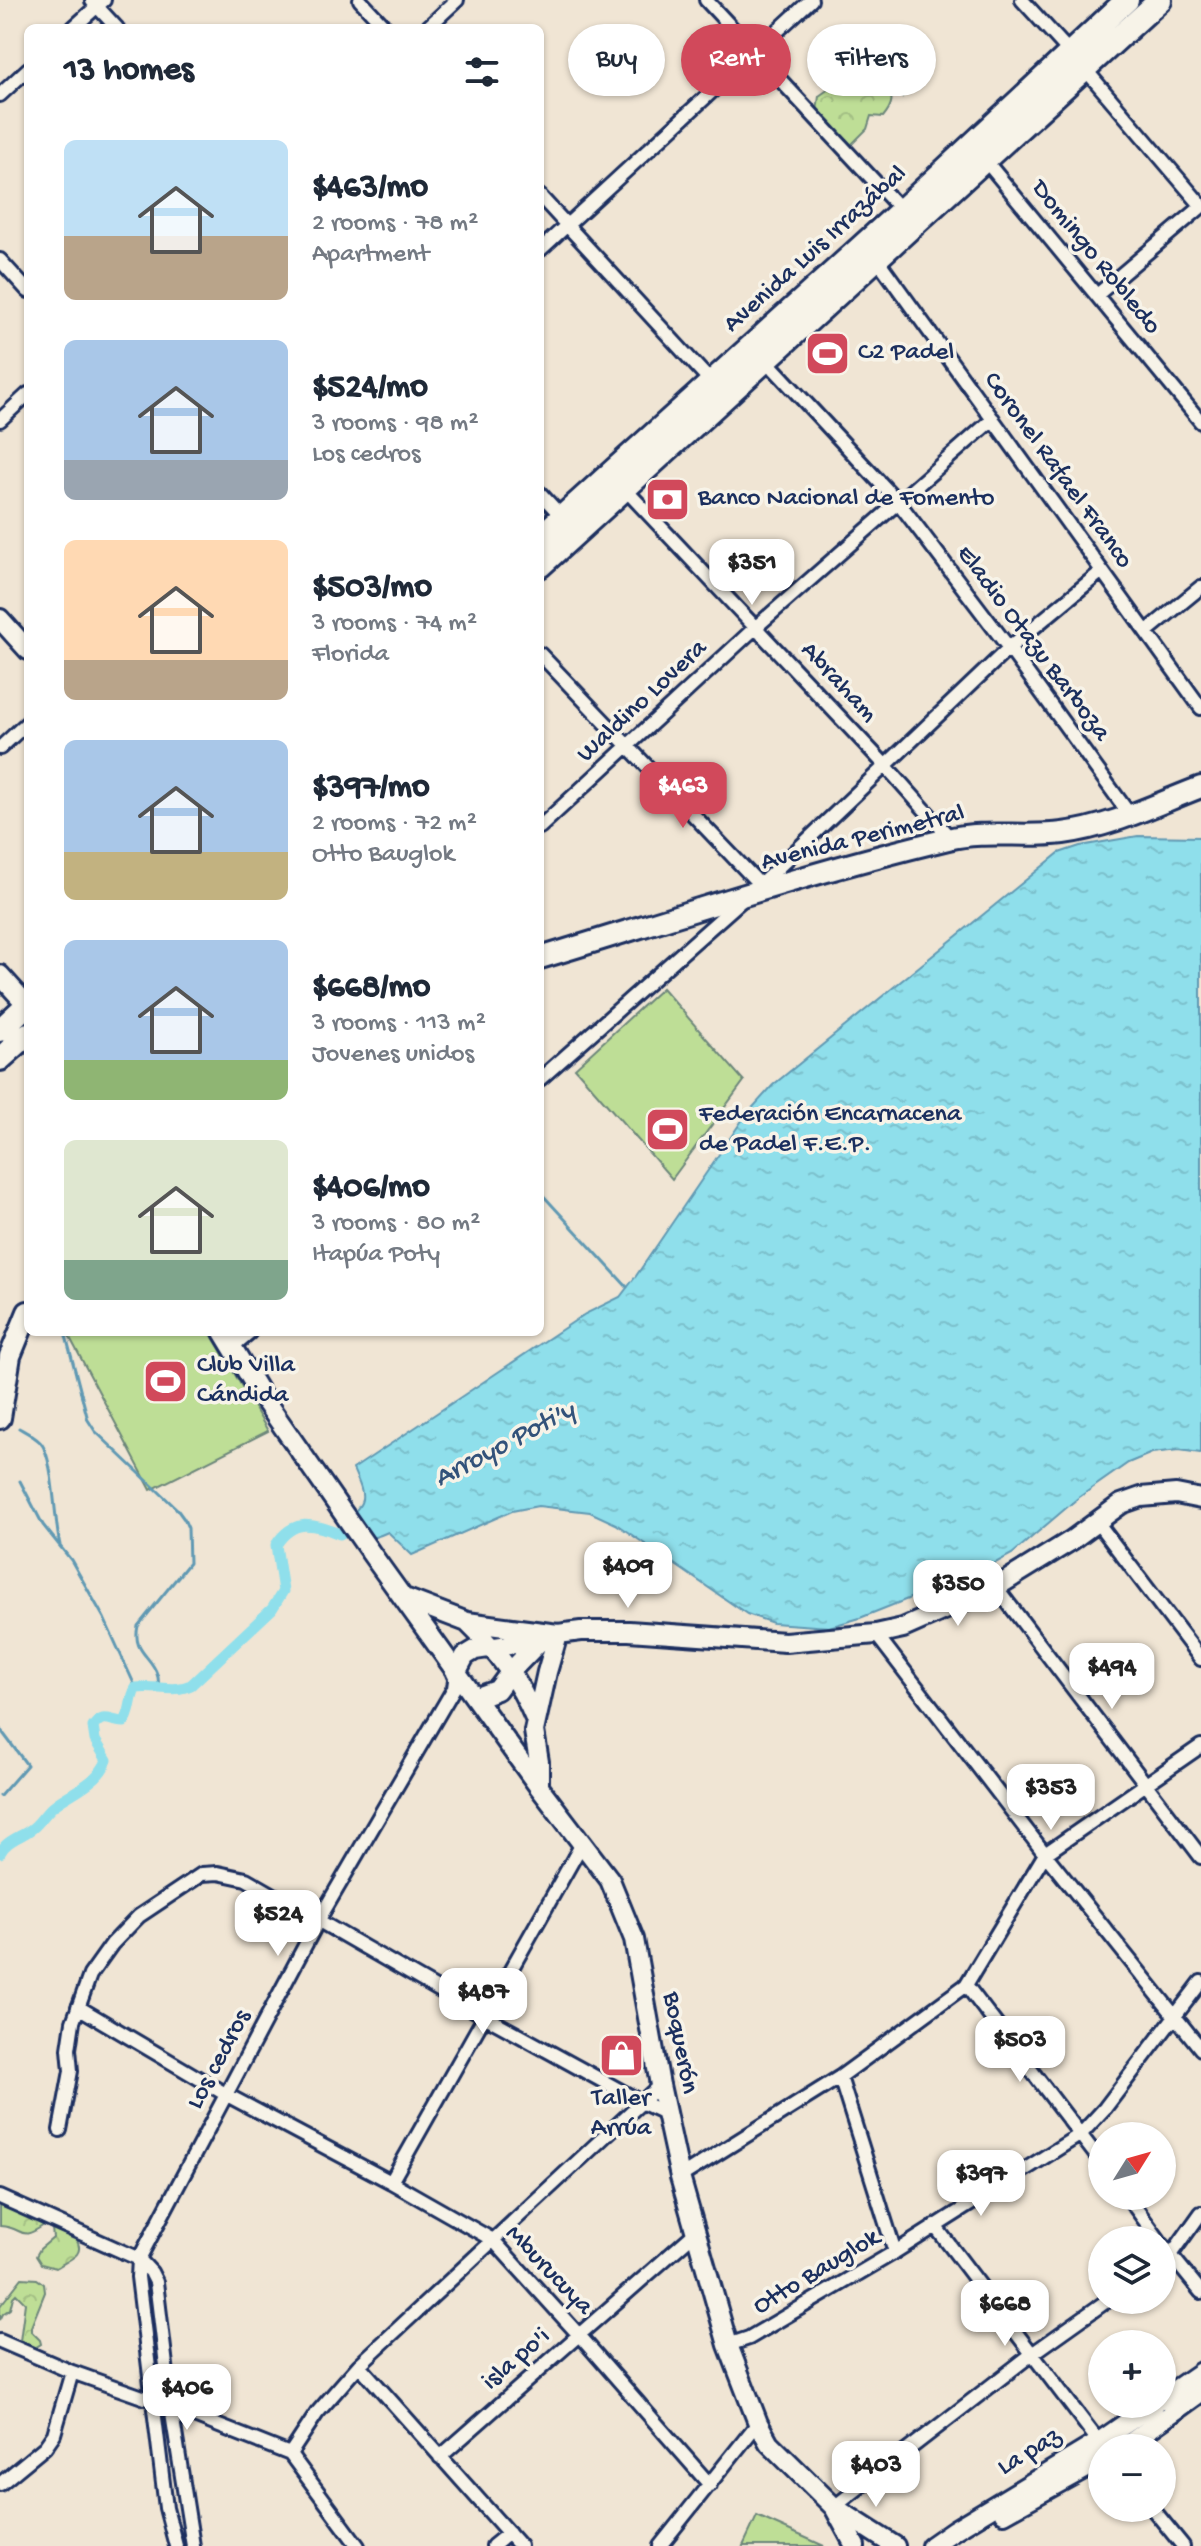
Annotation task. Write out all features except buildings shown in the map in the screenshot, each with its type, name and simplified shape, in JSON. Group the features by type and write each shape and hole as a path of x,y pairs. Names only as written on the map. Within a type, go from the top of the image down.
{"highway":[{"name":"Avenida Luis Irrazábal","path":"544,535 569,525 908,217 1069,52 1127,0"},
{"path":"544,560 569,525 625,489 718,390 766,360 877,259 908,217 985,160 1160,0"},
{"path":"0,1030 24,1009"},
{"path":"0,1059 24,1038"}],"main road":[{"name":"Avenida Perimetral","path":"544,957 757,889 951,839 1065,833 1094,827 1201,787"},
{"path":"0,1418 4,1373 24,1321"}],"street":[{"path":"360,0 382,24"},
{"path":"431,24 457,0"},
{"path":"706,0 728,24"},
{"path":"785,24 811,0"},
{"path":"1022,0 1201,206 1097,295"},
{"path":"77,24 97,2 114,24"},
{"path":"0,95 24,73"},
{"path":"791,92 908,217"},
{"path":"544,246 706,96"},
{"name":"Domingo Robledo","path":"985,160 1201,422"},
{"path":"544,200 718,390"},
{"name":"Coronel Rafael Franco","path":"877,259 1201,708"},
{"path":"0,260 24,287"},
{"name":"Eladio Otazu Barboza","path":"766,360 899,503 1130,815"},
{"path":"0,420 24,398"},
{"name":"Waldino Lovera","path":"544,823 756,627 993,419"},
{"name":"Abraham","path":"625,489 951,839"},
{"path":"544,497 569,525"},
{"path":"544,1075 639,989 757,889 884,764 1009,648 1102,571"},
{"path":"1146,632 1201,587"},
{"path":"0,619 24,646"},
{"path":"544,658 628,745 757,889"},
{"path":"0,748 24,726"},
{"path":"0,975 24,1001"},
{"name":"Boquerón","path":"228,1340 270,1410 373,1556 610,1880 634,1939 680,2177 728,2345 758,2423 769,2443 834,2507 895,2546"},
{"path":"456,1673 470,1653 492,1646 550,1637 629,1631 785,1642 876,1634 903,1628 996,1587 1072,1540 1121,1504 1141,1497 1176,1494 1201,1499"},
{"path":"1097,1522 1201,1659"},
{"path":"996,1587 1201,1857"},
{"path":"403,1597 467,1622 550,1637"},
{"path":"467,1622 492,1646 511,1671 536,1721"},
{"path":"876,1634 1045,1854 1201,2049"},
{"path":"475,1698 497,1690 511,1671 550,1637"},
{"path":"539,1787 534,1731 550,1637"},
{"name":"Los cedros","path":"139,2259 318,1921 454,1688 456,1673"},
{"path":"680,2177 840,2077 966,1985 1045,1854 1201,1746"},
{"path":"391,2182 583,1842"},
{"path":"60,2130 71,2071 69,2049 73,2022 90,1975 112,1944 139,1916 202,1874 218,1873 246,1879 484,2016 667,2114"},
{"name":"Otto Bauglok","path":"728,2345 749,2338 895,2252 1081,2134 1105,2108 1201,1982"},
{"path":"966,1985 1088,2144"},
{"name":"Mburucuya","path":"78,2007 227,2095 493,2240 710,2485"},
{"path":"840,2077 895,2252"},
{"path":"290,2454 317,2413 359,2365 660,2085"},
{"path":"0,2197 139,2259 151,2272 156,2282 171,2407 193,2546"},
{"path":"1176,2245 1201,2213"},
{"path":"935,2226 1090,2434"},
{"name":"isla po'i","path":"440,2457 696,2232"},
{"path":"139,2259 138,2277 152,2401 166,2508 176,2546"},
{"path":"1176,2268 1201,2292"},
{"path":"855,2546 834,2507 1088,2314"},
{"path":"0,2341 72,2372 290,2454 358,2546"},
{"path":"359,2365 520,2546"},
{"path":"0,2484 45,2447 54,2434 72,2372"},
{"path":"1176,2389 1201,2372"},
{"path":"1142,2434 1201,2392"},
{"name":"La paz","path":"1120,2434 1138,2418"},
{"path":"660,2546 758,2423"},
{"name":"La paz","path":"946,2543 1088,2458"},
{"path":"1163,2522 1183,2546"},
{"path":"493,2546 509,2533"}],"green space":[{"path":"819,96 891,96 888,111 883,117 871,116 867,129 848,148 817,111"},
{"name":"Federación Encarnacena de Padel F.E.P.","path":"662,988 744,1081 672,1179 575,1068"},
{"name":"Club Villa Cándida","path":"69,1336 212,1336 268,1431 151,1490"},
{"path":"0,2198 63,2228 79,2246 77,2254 56,2268 41,2264 36,2256 53,2238 52,2229 44,2225 25,2233 0,2226"},
{"path":"22,2278 37,2279 44,2284 45,2292 31,2327 41,2344 33,2349 22,2346 20,2341 25,2303 16,2294 10,2309 0,2320 0,2306"},
{"path":"757,2516 824,2546 743,2546"}],"water":[{"path":"1138,836 1201,837 1201,1453 1179,1450 1152,1453 1128,1463 1078,1498 1012,1554 988,1567 860,1618 829,1627 773,1623 747,1614 616,1524 590,1512 538,1506 512,1511 412,1555 388,1532 364,1539 340,1534 341,1523 356,1510 362,1499 353,1469 585,1314 620,1297 745,1116 773,1085 1059,853 1080,846"}],"waterway":[{"path":"544,1196 627,1287"},
{"path":"66,1336 88,1420 95,1431 176,1508 188,1528 189,1563 138,1626 140,1648 158,1676 159,1687"},
{"path":"19,1428 38,1440 45,1449 60,1545"},
{"path":"20,1481 43,1525 71,1560 104,1618 136,1688"},
{"name":"Arroyo Poti'y","path":"0,1853 7,1844 34,1827 53,1806 92,1780 103,1768 107,1760 95,1740 93,1727 97,1722 104,1719 124,1722 136,1688 191,1685 272,1609 283,1591 276,1545 283,1536 305,1525 340,1534 349,1528"},
{"path":"0,1729 27,1765 0,1796"}],"place":[{"name":"C2 Padel","path":"827,353"},
{"name":"Banco Nacional de Fomento","path":"667,499"},
{"name":"Federación Encarnacena de Padel F.E.P.","path":"668,1130"},
{"name":"Club Villa Cándida","path":"166,1381"},
{"name":"Taller Arrúa","path":"621,2056"}]}
